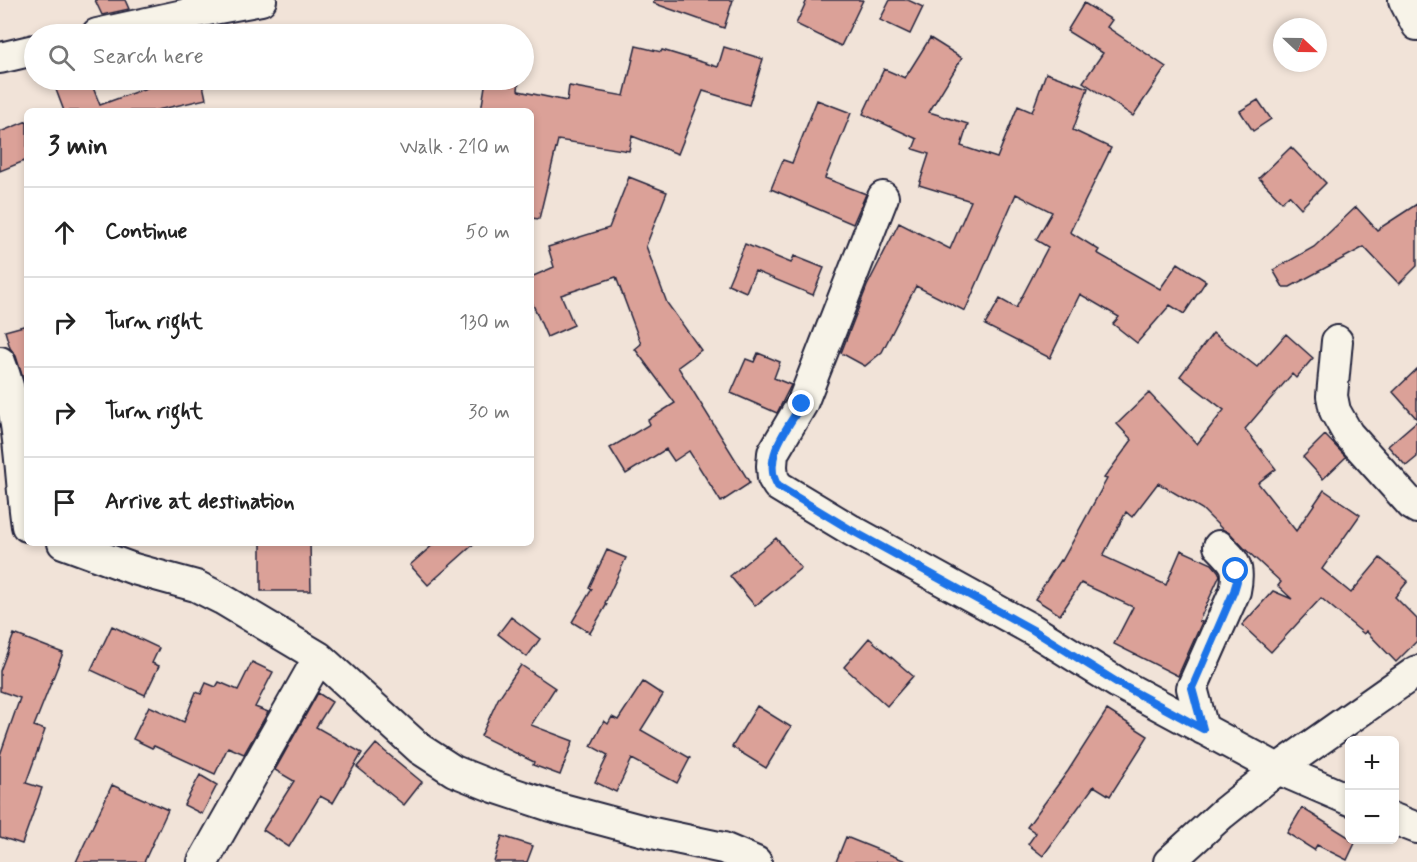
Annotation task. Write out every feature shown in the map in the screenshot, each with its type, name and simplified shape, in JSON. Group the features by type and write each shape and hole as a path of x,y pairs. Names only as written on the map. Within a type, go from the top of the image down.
{"street":[{"path":"142,24 261,0"},
{"path":"1404,0 1417,25"},
{"path":"0,58 24,52"},
{"path":"883,197 802,404 773,453 773,478 778,486 851,530 1033,630 1118,683 1278,769 1345,798"},
{"path":"1337,341 1332,396 1335,411 1348,434 1417,508"},
{"path":"0,362 9,385 14,409 24,500"},
{"path":"0,516 24,526"},
{"path":"71,546 134,569 196,586 222,599 319,657 420,749 454,771 551,806 648,832 723,848 756,862"},
{"path":"1203,729 1192,688 1237,581 1236,565 1219,546"},
{"path":"203,862 319,657"},
{"path":"1169,862 1222,814 1278,769 1417,671"},
{"path":"1399,821 1417,828"}],"building":[{"path":"95,0 125,0 129,9 102,15"},
{"path":"654,0 733,0 724,28 653,3"},
{"path":"807,0 863,0 841,46 796,24"},
{"path":"890,0 908,0 923,7 910,34 880,20"},
{"path":"1084,3 1112,20 1107,27 1166,67 1133,116 1083,82 1103,53 1067,31"},
{"path":"930,38 962,58 929,112 968,124 961,146 997,158 1018,106 1032,112 1046,73 1088,88 1073,130 1111,148 1070,232 1099,250 1097,253 1160,289 1178,263 1206,281 1184,314 1170,305 1137,343 1113,324 1119,317 1080,294 1050,358 985,325 1000,299 1016,308 1048,247 1036,240 1052,212 1016,194 965,311 916,286 882,352 865,366 841,353 867,286 899,223 950,249 971,201 919,185 929,154 913,149 917,139 863,114 884,69 905,78"},
{"path":"636,46 661,52 662,50 718,67 724,47 763,59 749,105 703,91 678,154 632,136 629,151 558,140 539,219 534,218 534,108 481,108 484,90 518,90 567,101 569,86 624,96"},
{"path":"56,90 94,90 100,105 141,90 204,90 206,99 166,108 63,108"},
{"path":"817,100 851,113 825,178 866,194 853,224 771,189 783,160 792,163"},
{"path":"1258,100 1271,119 1253,131 1240,111"},
{"path":"24,122 24,161 0,171 0,132"},
{"path":"1291,147 1326,183 1301,208 1289,195 1282,202 1259,178"},
{"path":"629,177 667,192 646,246 667,303 701,350 678,367 750,483 721,502 689,451 674,461 666,449 626,474 610,448 650,424 648,420 675,403 635,349 641,344 616,277 561,295 574,325 547,337 534,307 534,276 554,267 548,247 609,228"},
{"path":"1417,204 1417,266 1399,284 1364,247 1290,287 1283,287 1273,270 1314,247 1356,207 1377,230"},
{"path":"745,244 791,263 794,256 824,268 813,295 755,271 746,292 728,284"},
{"path":"24,326 24,382 16,356 10,348 5,331"},
{"path":"1213,333 1257,367 1286,334 1313,358 1296,378 1292,374 1245,429 1276,469 1258,483 1296,531 1324,490 1360,515 1322,569 1351,593 1380,558 1408,581 1395,597 1417,619 1417,641 1396,662 1366,631 1364,634 1321,598 1271,652 1242,625 1273,591 1292,599 1278,586 1281,582 1202,509 1158,483 1132,517 1126,512 1103,556 1166,585 1181,550 1212,564 1218,571 1220,575 1178,676 1114,644 1133,607 1081,583 1060,615 1035,599 1060,560 1062,561 1107,479 1104,478 1132,440 1117,424 1149,393 1197,444 1224,410 1180,376"},
{"path":"758,353 780,362 774,378 791,385 777,413 731,393 746,359 754,362"},
{"path":"1417,369 1417,419 1393,392"},
{"path":"1417,421 1417,457 1406,466 1388,446"},
{"path":"1325,435 1346,457 1323,479 1303,457"},
{"path":"776,538 801,568 755,606 730,576"},
{"path":"261,546 310,546 311,591 261,591"},
{"path":"432,546 472,546 428,585 410,565"},
{"path":"607,550 626,558 605,603 607,604 590,633 572,622 592,589 589,588"},
{"path":"511,617 540,639 527,657 498,634"},
{"path":"112,626 159,648 152,663 159,666 145,695 91,670"},
{"path":"14,634 63,653 34,726 45,730 26,783 42,788 22,844 0,837 0,755 20,698 0,691 0,671"},
{"path":"869,638 913,676 887,706 844,667"},
{"path":"252,662 273,672 255,707 268,712 244,754 228,747 215,774 154,746 152,748 133,739 149,706 184,722 196,692 201,694 206,683 216,687 219,682 238,690"},
{"path":"521,665 555,688 531,725 573,741 560,775 533,765 534,762 481,736 498,699"},
{"path":"643,682 663,695 641,730 690,758 677,783 632,759 616,792 595,782 608,755 591,746 604,721 608,724 612,717 618,720"},
{"path":"318,693 332,702 316,727 362,753 333,803 320,796 289,847 263,830 294,781 275,770"},
{"path":"757,706 791,727 766,768 732,747"},
{"path":"1107,710 1148,736 1110,796 1094,786 1043,856 1028,844 1036,833 1027,827 1068,771"},
{"path":"376,744 422,782 404,805 357,767"},
{"path":"200,775 217,785 202,814 184,805"},
{"path":"112,785 168,810 144,862 76,862"},
{"path":"1302,808 1345,835 1345,844 1355,844 1347,860 1317,845 1314,850 1287,833"},
{"path":"502,836 533,846 527,862 494,862"},
{"path":"846,837 906,861 906,862 836,862"}],"route":[{"path":"802,404 773,453 773,478 778,486 851,530 1033,630 1118,683 1203,729 1192,688 1234,591 1237,581 1236,571"}]}
